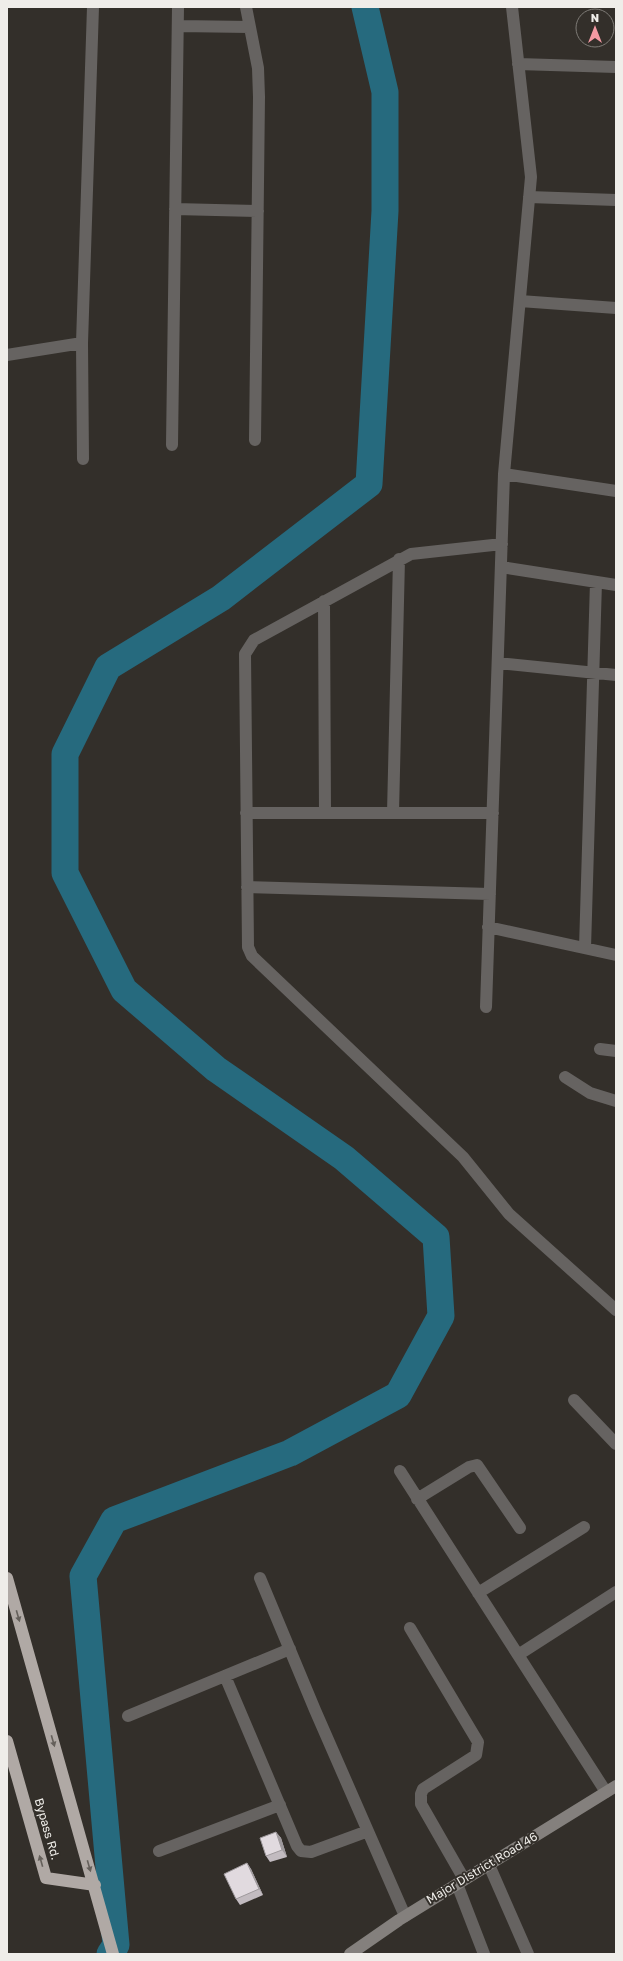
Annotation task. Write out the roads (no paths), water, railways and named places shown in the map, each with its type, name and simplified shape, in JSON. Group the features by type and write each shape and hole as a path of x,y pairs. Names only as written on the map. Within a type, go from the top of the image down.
{"highway":[{"path":"7,1578 113,1954"},
{"name":"Bypass Rd.","path":"7,1741 46,1878 96,1890"}],"main road":[{"name":"Major District Road 46","path":"350,1954 405,1916 616,1786"}],"street":[{"path":"84,459 82,342 93,7"},
{"path":"172,445 178,7"},
{"path":"246,7 258,68 259,97 255,440"},
{"path":"486,1008 504,474 531,177 512,7"},
{"path":"178,26 250,27"},
{"path":"518,64 616,67"},
{"path":"529,197 616,200"},
{"path":"175,209 258,211"},
{"path":"520,301 616,308"},
{"path":"7,355 82,342"},
{"path":"504,474 616,491"},
{"path":"502,544 411,554 399,559 254,640 245,654 248,947 252,956 463,1157 513,1218 616,1310"},
{"path":"393,813 399,559"},
{"path":"502,568 616,585"},
{"path":"585,948 596,582"},
{"path":"324,601 325,813"},
{"path":"498,663 616,674"},
{"path":"246,813 493,813"},
{"path":"247,887 490,894"},
{"path":"488,927 616,955"},
{"path":"600,1049 616,1051"},
{"path":"565,1077 590,1094 616,1101"},
{"path":"574,1400 616,1444"},
{"path":"417,1499 469,1467 477,1465 520,1528"},
{"path":"400,1471 606,1792"},
{"path":"478,1593 584,1528"},
{"path":"260,1578 405,1916"},
{"path":"518,1655 616,1592"},
{"path":"410,1628 478,1742 476,1755 423,1790 421,1794 421,1804 461,1882 484,1954"},
{"path":"128,1716 290,1649"},
{"path":"225,1676 301,1851 306,1852 368,1831"},
{"path":"159,1851 280,1805"},
{"path":"489,1865 528,1954"}],"waterway":[{"path":"110,1954 116,1945 83,1576 114,1520 290,1453 398,1395 441,1316 436,1237 344,1158 216,1069 124,990 65,873 65,754 108,667 221,598 369,484 385,211 385,92 365,7"}]}
